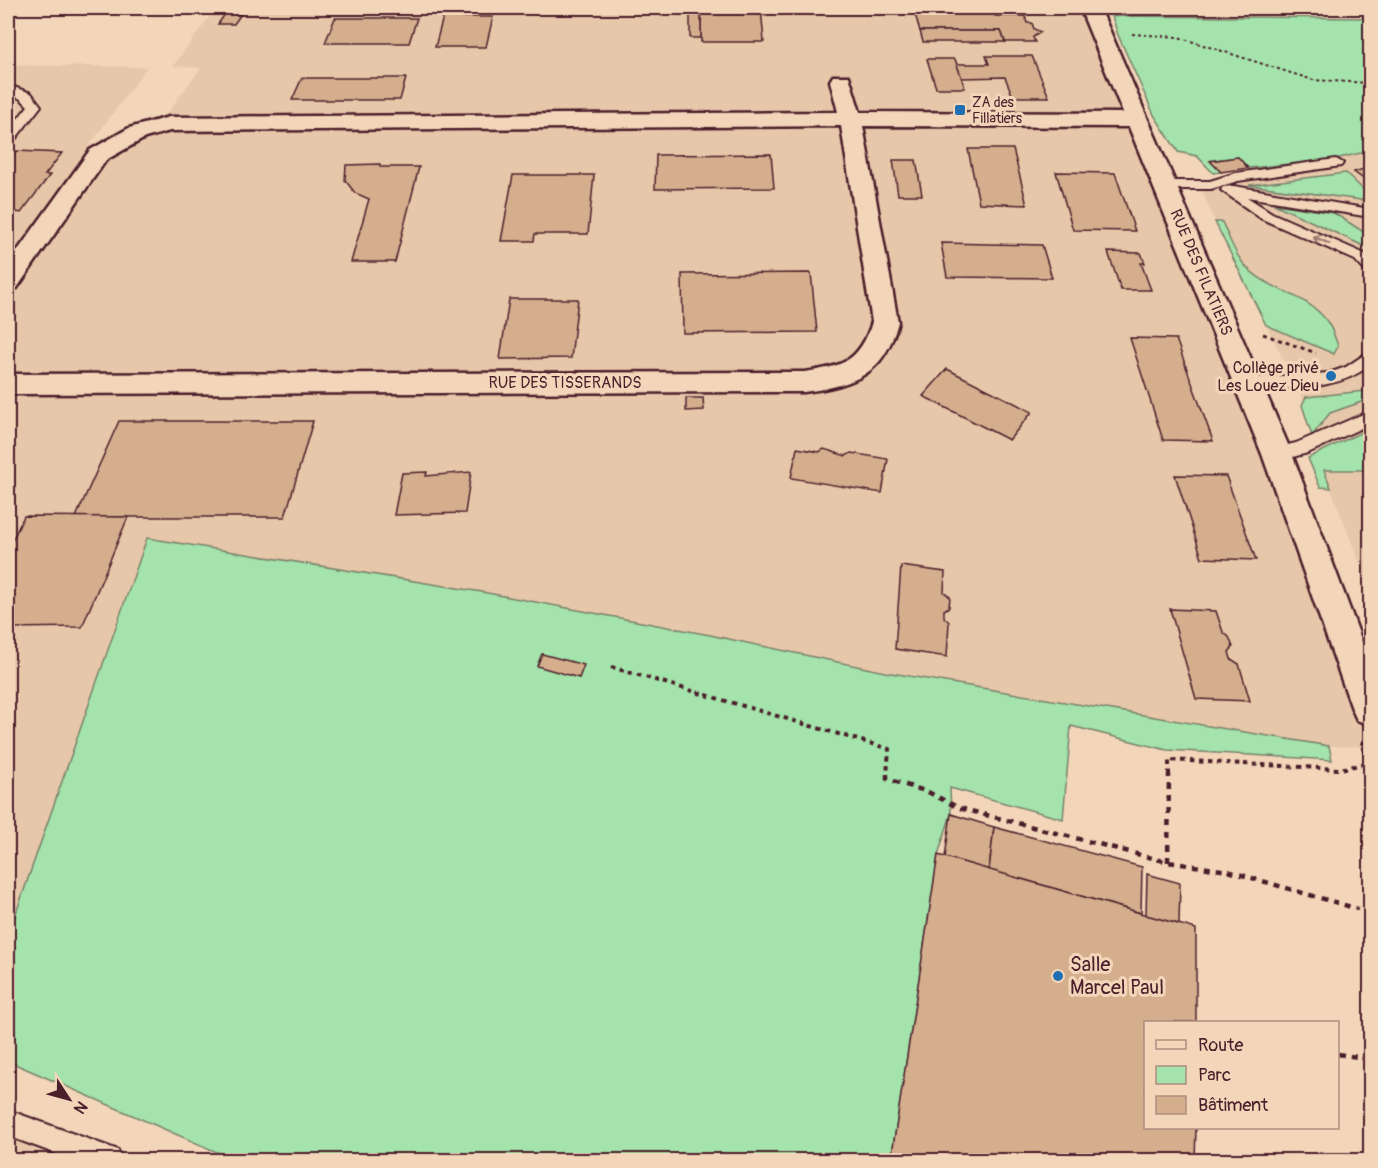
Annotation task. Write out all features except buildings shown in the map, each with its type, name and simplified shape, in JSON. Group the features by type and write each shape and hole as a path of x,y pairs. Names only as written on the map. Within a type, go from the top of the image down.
{"street":[{"name":"RUE DES FILATIERS","path":"1090,8 1249,384 1371,709"},
{"name":"RUE DES TISSERANDS","path":"8,384 804,382 839,378 868,360 880,342 885,322 850,119 841,81"},
{"path":"8,282 98,154 137,133 169,124 850,119 1137,120"}],"lane":[{"path":"8,89 26,96 35,106 8,139"},
{"path":"1211,185 1236,177 1336,163"},
{"path":"1165,185 1211,185 1228,190 1371,213"},
{"path":"1228,190 1267,216 1360,257 1371,268"},
{"path":"1249,384 1296,383 1330,379 1352,371 1371,357"},
{"path":"1277,454 1299,452 1346,425 1371,417"},
{"path":"8,1123 108,1161"}],"path":[{"path":"1101,36 1137,34 1178,37 1313,80 1344,84 1371,83"},
{"path":"610,667 889,749 887,779 928,792 959,808 1168,862 1228,870 1358,909"},
{"path":"1168,862 1169,760 1340,769"},
{"path":"1339,1054 1371,1059"}],"shaded area":[{"path":"216,8 1090,8 1348,646 1370,709 1370,747 1329,746 1087,707 885,672 710,635 482,592 147,538 8,936 8,65 147,67 87,149 167,113 201,68 173,66"},
{"name":"Collège privé Les Louez Dieu","path":"1370,151 1370,589 1313,444 1302,405 1304,401 1215,222 1200,186 1336,162 1335,159"},
{"path":"8,1123 108,1160 8,1160"}],"green space":[{"path":"1112,16 1370,18 1370,151 1335,159 1248,168 1238,157 1211,160 1221,172 1213,173 1197,156 1178,152 1154,115 1118,35"},
{"path":"1346,173 1370,196 1361,200 1249,185"},
{"path":"1274,204 1334,213 1370,236 1370,249"},
{"path":"1215,222 1222,222 1237,254 1252,272 1262,280 1307,303 1326,320 1338,346 1334,354 1266,325"},
{"path":"1365,391 1370,399 1330,413 1312,436 1302,405 1306,397"},
{"path":"1370,428 1370,470 1324,470 1331,488 1320,487 1308,458"},
{"path":"147,538 482,592 710,635 885,672 1329,746 1332,760 1167,750 1071,726 1063,819 950,788 951,814 938,855 891,1160 235,1160 8,1061 8,936"}],"place":[{"name":"ZA des Fillatiers","path":"960,110"},
{"name":"Collège privé Les Louez Dieu","path":"1331,376"},
{"name":"Salle Marcel Paul","path":"1058,976"}]}
